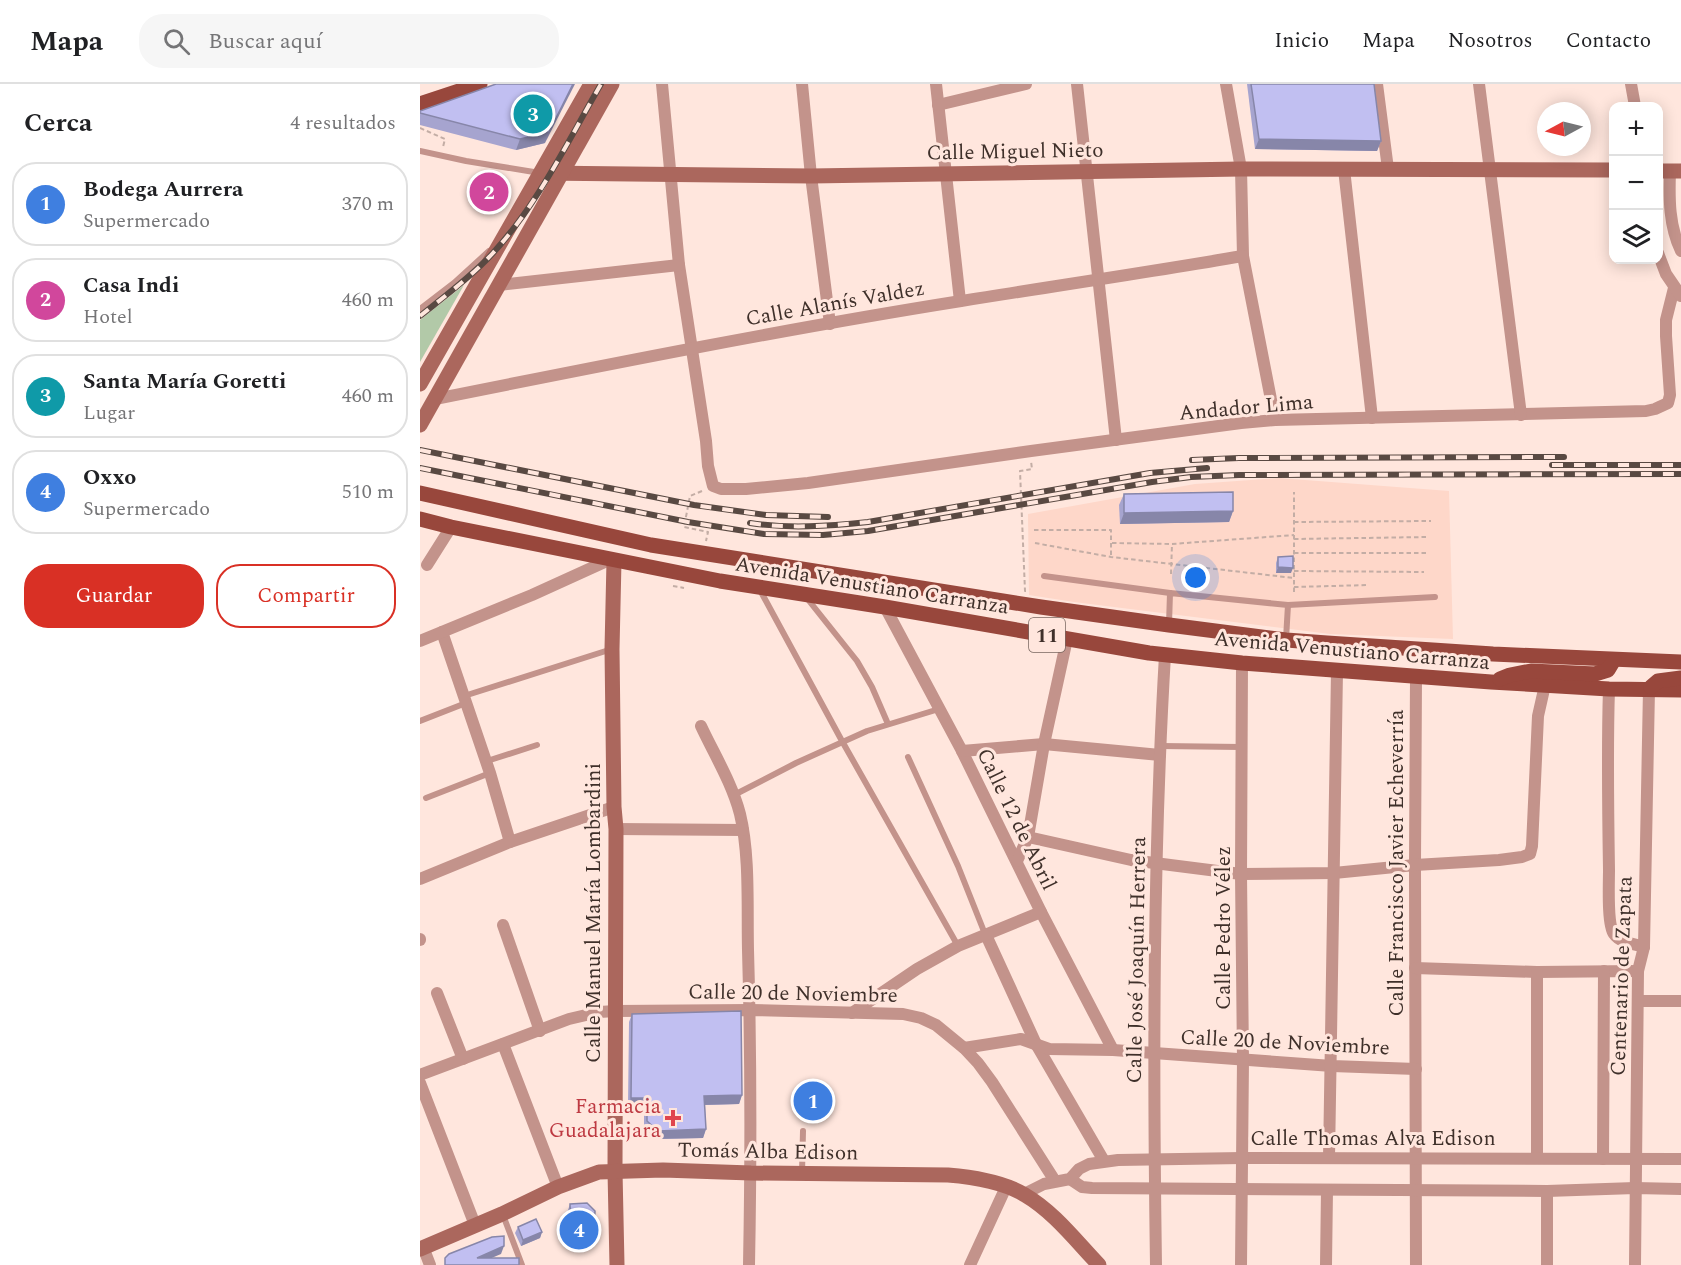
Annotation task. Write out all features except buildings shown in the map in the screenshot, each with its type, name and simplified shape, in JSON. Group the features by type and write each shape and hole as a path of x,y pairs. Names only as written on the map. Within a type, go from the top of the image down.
{"main road":[{"path":"420,104 480,84"},
{"name":"Avenida Venustiano Carranza","path":"420,493 651,545 1169,625 1286,640 1493,654 1681,662"},
{"name":"Avenida Venustiano Carranza","path":"420,519 612,560 759,588 1165,655 1416,677 1609,689 1681,690"},
{"path":"1491,682 1531,671 1595,674 1608,670 1614,660"},
{"path":"1649,689 1654,682 1681,678"}],"street":[{"path":"420,384 591,84"},
{"path":"420,425 612,84"},
{"path":"662,84 679,266 691,348"},
{"path":"802,84 830,324"},
{"path":"936,84 960,301"},
{"path":"938,105 1026,84"},
{"path":"1077,84 1116,440"},
{"path":"1226,84 1241,169 1243,256 1275,420"},
{"path":"1377,84 1388,169"},
{"path":"1479,84 1521,415"},
{"path":"1631,84 1634,102"},
{"name":"Calle Miguel Nieto","path":"541,173 811,176 1241,169 1609,170"},
{"path":"1344,169 1372,418"},
{"path":"1670,171 1670,209 1673,229 1681,251"},
{"name":"Calle Alanís Valdez","path":"435,399 691,348 960,301 1099,281 1243,256"},
{"path":"1663,264 1666,274 1678,292"},
{"path":"499,285 679,266"},
{"name":"Andador Lima","path":"691,348 713,486 721,489 746,489 808,483 1275,420 1646,411 1668,403 1670,385 1666,353 1666,320 1678,292"},
{"path":"427,565 451,527"},
{"path":"420,641 612,560"},
{"name":"Calle Manuel María Lombardini","path":"612,560 616,829 617,1265"},
{"name":"Calle 12 de Abril","path":"885,607 962,751 992,815 1113,1050"},
{"path":"442,632 488,767 510,842"},
{"path":"1017,861 1028,837 1044,744 1067,639"},
{"name":"Calle José Joaquín Herrera","path":"1156,1265 1154,1054 1156,862 1165,655"},
{"name":"Calle Pedro Vélez","path":"1240,1265 1243,1060 1242,663"},
{"path":"1329,1158 1337,671"},
{"name":"Calle Francisco Javier Echeverría","path":"1416,677 1416,1265"},
{"path":"1028,837 1131,860 1241,874 1334,873 1499,860 1530,854 1533,834 1538,716 1545,685"},
{"path":"1609,689 1607,758 1611,925 1612,931 1619,939 1644,947"},
{"name":"Centenario de Zapata","path":"1635,1265 1638,971 1644,947 1649,689"},
{"path":"701,726 734,795 743,830 750,1010 749,1265"},
{"path":"962,751 1044,744 1160,750"},
{"path":"420,879 510,842 614,807"},
{"path":"616,829 743,830"},
{"path":"852,1013 917,969 958,946 1041,912"},
{"path":"503,925 540,1031"},
{"path":"986,935 1036,1044 1104,1161"},
{"path":"1415,968 1537,972 1638,971"},
{"path":"1603,1159 1604,971"},
{"path":"1537,972 1537,1158"},
{"path":"437,993 463,1059"},
{"path":"1638,1001 1681,1001"},
{"name":"Calle 20 de Noviembre","path":"420,1075 569,1019 599,1012 750,1010 892,1014 921,1018 936,1025 964,1048 1021,1039 1049,1049 1113,1050 1332,1066 1416,1068"},
{"path":"503,1044 558,1187"},
{"path":"964,1048 992,1082 1054,1181"},
{"path":"420,1083 475,1225"},
{"name":"Calle Thomas Alva Edison","path":"1070,1179 1079,1169 1089,1164 1104,1161 1155,1159 1681,1159"},
{"name":"Tomás Alba Edison","path":"421,1248 502,1214 558,1187 599,1172 663,1170 948,1175 968,1176 1024,1194 1051,1215 1100,1265"},
{"name":"Calle Thomas Alva Edison","path":"1024,1194 1054,1181 1070,1179 1082,1187 1155,1190 1681,1189"},
{"path":"970,1265 1006,1187"},
{"path":"1326,1265 1327,1190"},
{"path":"1547,1191 1547,1265"},
{"path":"421,1248 430,1265"}],"lane":[{"name":"Calle Miguel Nieto","path":"420,151 541,173"},
{"path":"420,309 454,283 500,241"},
{"path":"1044,576 1170,593 1288,604 1436,597"},
{"path":"759,588 958,946"},
{"path":"1169,625 1170,593"},
{"path":"804,595 857,661 872,687 888,724"},
{"path":"1286,640 1288,604"},
{"path":"420,722 465,700 612,650"},
{"path":"734,795 843,741 867,731 939,709"},
{"path":"426,798 537,745"},
{"path":"1160,750 1241,747"},
{"path":"908,757 958,866 986,935"},
{"path":"802,1174 803,1131"},
{"path":"502,1214 522,1265"}],"path":[{"path":"420,128 445,139"},
{"path":"1024,591 1020,471 1032,469"},
{"path":"1294,492 1294,592"},
{"path":"690,496 684,526 708,532"},
{"path":"1294,522 1431,521"},
{"path":"1034,530 1111,530 1111,557"},
{"path":"1112,543 1172,544 1294,537 1428,537"},
{"path":"1035,543 1111,557 1294,578"},
{"path":"1171,574 1172,544"},
{"path":"1294,553 1426,553"},
{"path":"1294,571 1424,572"},
{"path":"1294,587 1369,585"},
{"path":"673,586 683,589"}],"shaded area":[{"path":"1279,478 1449,491 1453,639 1330,634 1029,595 1028,514 1195,484"}],"green space":[{"path":"464,285 420,362 420,320"}],"railway":[{"path":"420,316 476,270 509,234 552,172 601,84"},
{"path":"420,450 694,505 766,515 828,517"},
{"path":"1192,460 1564,457"},
{"path":"1552,465 1681,465"},
{"path":"420,468 688,522 764,534 823,535 868,531 1191,477 1681,474"},
{"path":"750,523 809,526 868,522 1150,473 1207,468"}],"place":[{"name":"Santa María Goretti","path":"533,114"},
{"name":"Casa Indi","path":"489,192"},
{"name":"Bodega Aurrera","path":"813,1101"},
{"name":"Farmacia Guadalajara","path":"673,1118"},
{"name":"Oxxo","path":"579,1230"}]}
